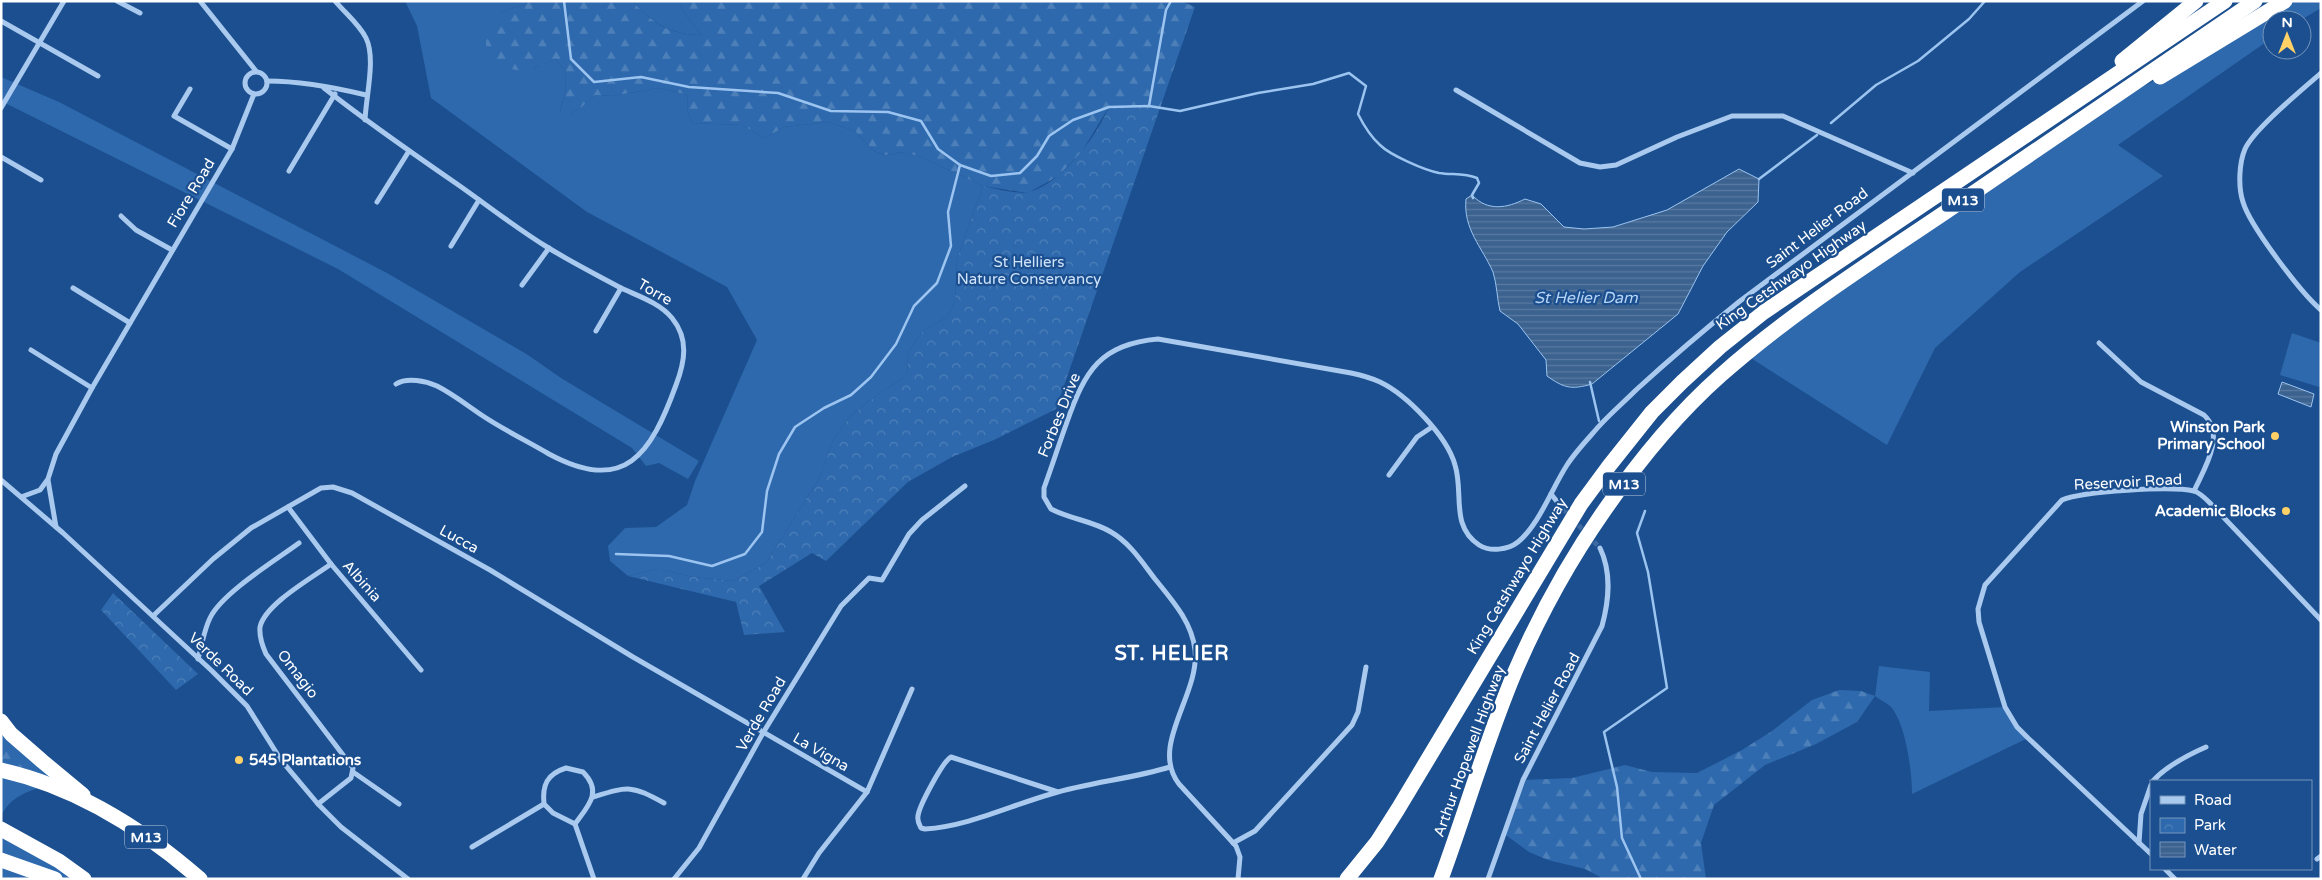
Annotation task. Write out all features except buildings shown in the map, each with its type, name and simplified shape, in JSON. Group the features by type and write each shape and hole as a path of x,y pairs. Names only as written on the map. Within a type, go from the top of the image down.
{"highway":[{"path":"2068,108 2196,1"},
{"name":"King Cetshwayo Highway","path":"1347,879 1387,826 1581,504 1652,412 1720,347 1764,312 2225,1"},
{"name":"M13","path":"2095,110 2255,1"},
{"path":"2095,110 2150,84 2285,1"},
{"name":"Arthur Hopewell Highway","path":"1441,879 1504,702 1532,635 1562,579 1603,512 1642,460 1718,378 1768,336 1830,289 2095,110"},
{"path":"1,721 12,734 81,792 89,801"},
{"name":"M13","path":"1,770 89,801 167,851 200,879"},
{"path":"1,829 59,861 84,879"},
{"path":"1,860 55,879"}],"street":[{"path":"1,108 64,1"},
{"path":"117,1 140,13"},
{"path":"200,1 256,71 264,75 267,81"},
{"path":"336,1 361,30 368,44 370,78 366,95 365,120"},
{"name":"Saint Helier Road","path":"1551,494 1568,464 1594,432 1679,351 1740,301 2143,1"},
{"path":"1,21 98,76"},
{"path":"254,94 246,89 245,79 251,72 256,71"},
{"path":"2321,73 2251,140 2243,156 2240,189 2250,217 2286,270 2321,310"},
{"name":"Torre","path":"267,81 297,81 366,95"},
{"name":"Fiore Road","path":"56,527 48,479 56,454 92,388 232,149 254,94 264,91 267,81"},
{"name":"Torre","path":"324,88 408,151 549,248 621,288 657,305 670,316 683,339 685,353 676,386 656,430 641,454 622,466 603,471 588,470 569,464 507,431 436,386 415,381 401,381 396,384"},
{"name":"Fiore Road","path":"190,89 174,116 232,149"},
{"path":"289,171 338,90"},
{"path":"1456,90 1580,163 1591,166 1616,165 1677,136 1732,116 1769,115 1792,120 1913,172"},
{"path":"377,202 408,151"},
{"path":"1,157 42,180"},
{"path":"451,246 479,200"},
{"name":"Fiore Road","path":"121,216 136,230 172,250"},
{"path":"522,285 549,248"},
{"path":"73,288 130,323"},
{"path":"596,331 621,288"},
{"name":"Forbes Drive","path":"1170,768 1168,754 1170,745 1189,691 1196,656 1192,634 1186,620 1139,558 1120,538 1102,527 1051,509 1044,497 1044,488 1074,402 1090,371 1111,352 1129,343 1158,339 1177,341 1362,376 1381,382 1400,394 1432,428 1452,455 1456,466 1460,521 1470,538 1481,546 1494,550 1518,543 1533,524 1551,494"},
{"path":"2099,343 2141,382 2204,415 2211,422 2214,440 2194,491"},
{"path":"31,350 92,388"},
{"path":"1389,475 1417,437 1432,428"},
{"path":"20,497 40,490 48,479"},
{"name":"Verde Road","path":"1,480 56,527 153,616 247,706 281,760 318,804 341,827 408,879"},
{"name":"Verde Road","path":"674,879 699,848 763,733 841,606 864,582 873,577 882,580 909,534 922,520 965,486"},
{"name":"Lucca","path":"153,616 213,559 251,528 288,506 327,487 338,488 363,498 490,570 763,733"},
{"name":"Reservoir Road","path":"2150,853 2017,727 2005,707 1979,622 1978,609 1985,585 2062,500 2079,495 2100,493 2147,490 2194,491 2209,502 2321,620"},
{"path":"1551,494 1563,509"},
{"name":"Albinia","path":"288,506 330,564 421,670"},
{"path":"198,659 207,626 218,607 244,583 299,544"},
{"name":"Saint Helier Road","path":"1488,879 1523,780 1602,626 1607,605 1609,583 1604,556 1600,548"},
{"name":"Omagio","path":"330,564 277,603 264,618 260,626 260,638 266,654 350,764 353,772"},
{"path":"1233,844 1255,831 1352,725 1358,712 1366,666"},
{"path":"803,879 819,853 867,792 912,689"},
{"name":"La Vigna","path":"763,733 867,792"},
{"path":"2154,780 2190,754 2206,747"},
{"path":"1058,792 974,763 949,757 918,814 918,822 923,829 954,824 1058,792 1140,776 1170,768 1179,784 1233,844 1240,857 1238,879"},
{"path":"593,797 590,781 587,776 576,769 566,768 554,773 546,781 544,787 544,804 553,813 575,824 594,879"},
{"path":"318,804 351,778 353,772 399,804"},
{"path":"575,824 593,797 630,788 643,792 664,803"},
{"path":"2139,844 2141,814 2150,788"},
{"path":"472,847 544,804"},
{"path":"2166,870 2175,879"}],"green space":[{"path":"405,1 527,1 525,4 501,12 534,68 555,59 566,71 565,93 560,111 569,115 595,95 612,96 659,88 688,95 687,109 692,123 742,125 765,138 784,127 828,122 855,131 874,151 885,155 901,152 919,156 983,186 957,259 955,301 948,316 922,332 908,353 907,375 867,402 849,418 833,440 820,477 766,563 733,581 694,577 657,569 628,576 610,561 608,546 625,528 656,527 687,505 695,481 757,340 727,287 587,212 431,98 417,26"},
{"path":"527,1 632,1 655,22 670,30 701,35 683,11 679,1 1181,1 1195,7 1160,108 1149,106 1109,107 1081,153 1058,176 1028,193 983,186 919,156 901,152 885,155 874,151 855,131 828,122 784,127 765,138 742,125 692,123 687,109 688,95 659,88 612,96 595,95 569,115 560,112 565,93 566,71 555,59 528,70 515,70 488,58 484,30 501,12 525,4"},
{"path":"632,1 679,1 683,11 701,35 671,30 655,22"},
{"path":"2285,1 2321,1 2321,8 2312,13 2312,10 2270,10"},
{"path":"2262,15 2262,45 2118,145 2163,176 2020,272 1935,348 1887,445 1746,355 2095,111 2150,83"},
{"path":"1,77 59,102 387,273 528,355 561,378 699,461 688,479 659,463 646,466 632,448 338,269 1,101"},
{"name":"St Helliers Nature Conservancy","path":"1149,106 1160,108 1056,409 994,440 952,457 908,482 826,561 812,553 759,586 785,632 744,635 736,602 628,576 657,569 694,577 733,581 766,563 820,477 833,440 849,418 867,402 907,375 908,353 922,332 948,316 955,301 957,259 983,186 1019,193 1029,192 1041,187 1065,169 1087,145 1109,107"},
{"path":"2292,333 2321,343 2321,381 2319,387 2280,375"},
{"path":"113,593 198,674 176,690 101,610"},
{"path":"1879,666 1930,672 1929,711 2005,707 2028,738 1912,794 1911,773 1901,725 1891,707 1875,696"},
{"path":"1839,690 1861,691 1875,696 1857,722 1816,744 1765,765 1714,805 1701,843 1706,879 1604,879 1585,869 1548,860 1529,852 1503,833 1523,780 1572,778 1625,765 1652,772 1697,773 1742,750 1772,731 1812,700"},
{"path":"1,721 81,792 1,770"},
{"path":"1,770 47,785 15,799 1,816"},
{"path":"1,829 84,879 1,879"}],"water":[{"name":"St Helier Dam","path":"1739,169 1759,179 1758,202 1727,232 1703,266 1678,314 1592,384 1568,387 1547,376 1546,360 1518,324 1500,311 1493,272 1467,220 1466,199 1472,195 1484,204 1498,207 1511,205 1525,199 1541,204 1564,227 1584,229 1613,227 1667,210"},
{"path":"2282,382 2314,394 2311,407 2278,394"}],"waterway":[{"path":"564,1 571,59 594,82 641,77 689,87 778,93 831,111 888,112 921,121 938,149 960,165 991,176 1020,173 1037,156 1049,136 1073,120 1109,107 1149,106 1180,111 1258,93 1313,84 1349,73 1366,86 1358,114 1376,142 1391,153 1425,169 1439,173 1477,178 1479,183 1472,195 1473,198"},
{"path":"1149,106 1166,10 1171,1"},
{"path":"1831,123 1876,85 1918,61 1969,19 1985,1"},
{"path":"1759,179 1817,135"},
{"path":"616,554 669,556 712,566 745,554 762,532 767,491 779,454 795,427 824,408 851,395 871,377 896,344 914,306 937,283 951,246 948,212 960,165"},
{"path":"1590,382 1599,421"},
{"path":"1641,879 1622,838 1617,787 1604,732 1667,688 1648,572 1637,533 1645,511"}],"tunnel":[{"path":"1563,509 1600,548"}],"place":[{"name":"Winston Park Primary School","path":"2275,436"},
{"name":"Academic Blocks","path":"2286,511"},
{"name":"545 Plantations","path":"239,760"}],"district":[{"name":"ST. HELIER","path":"1172,654"}]}
